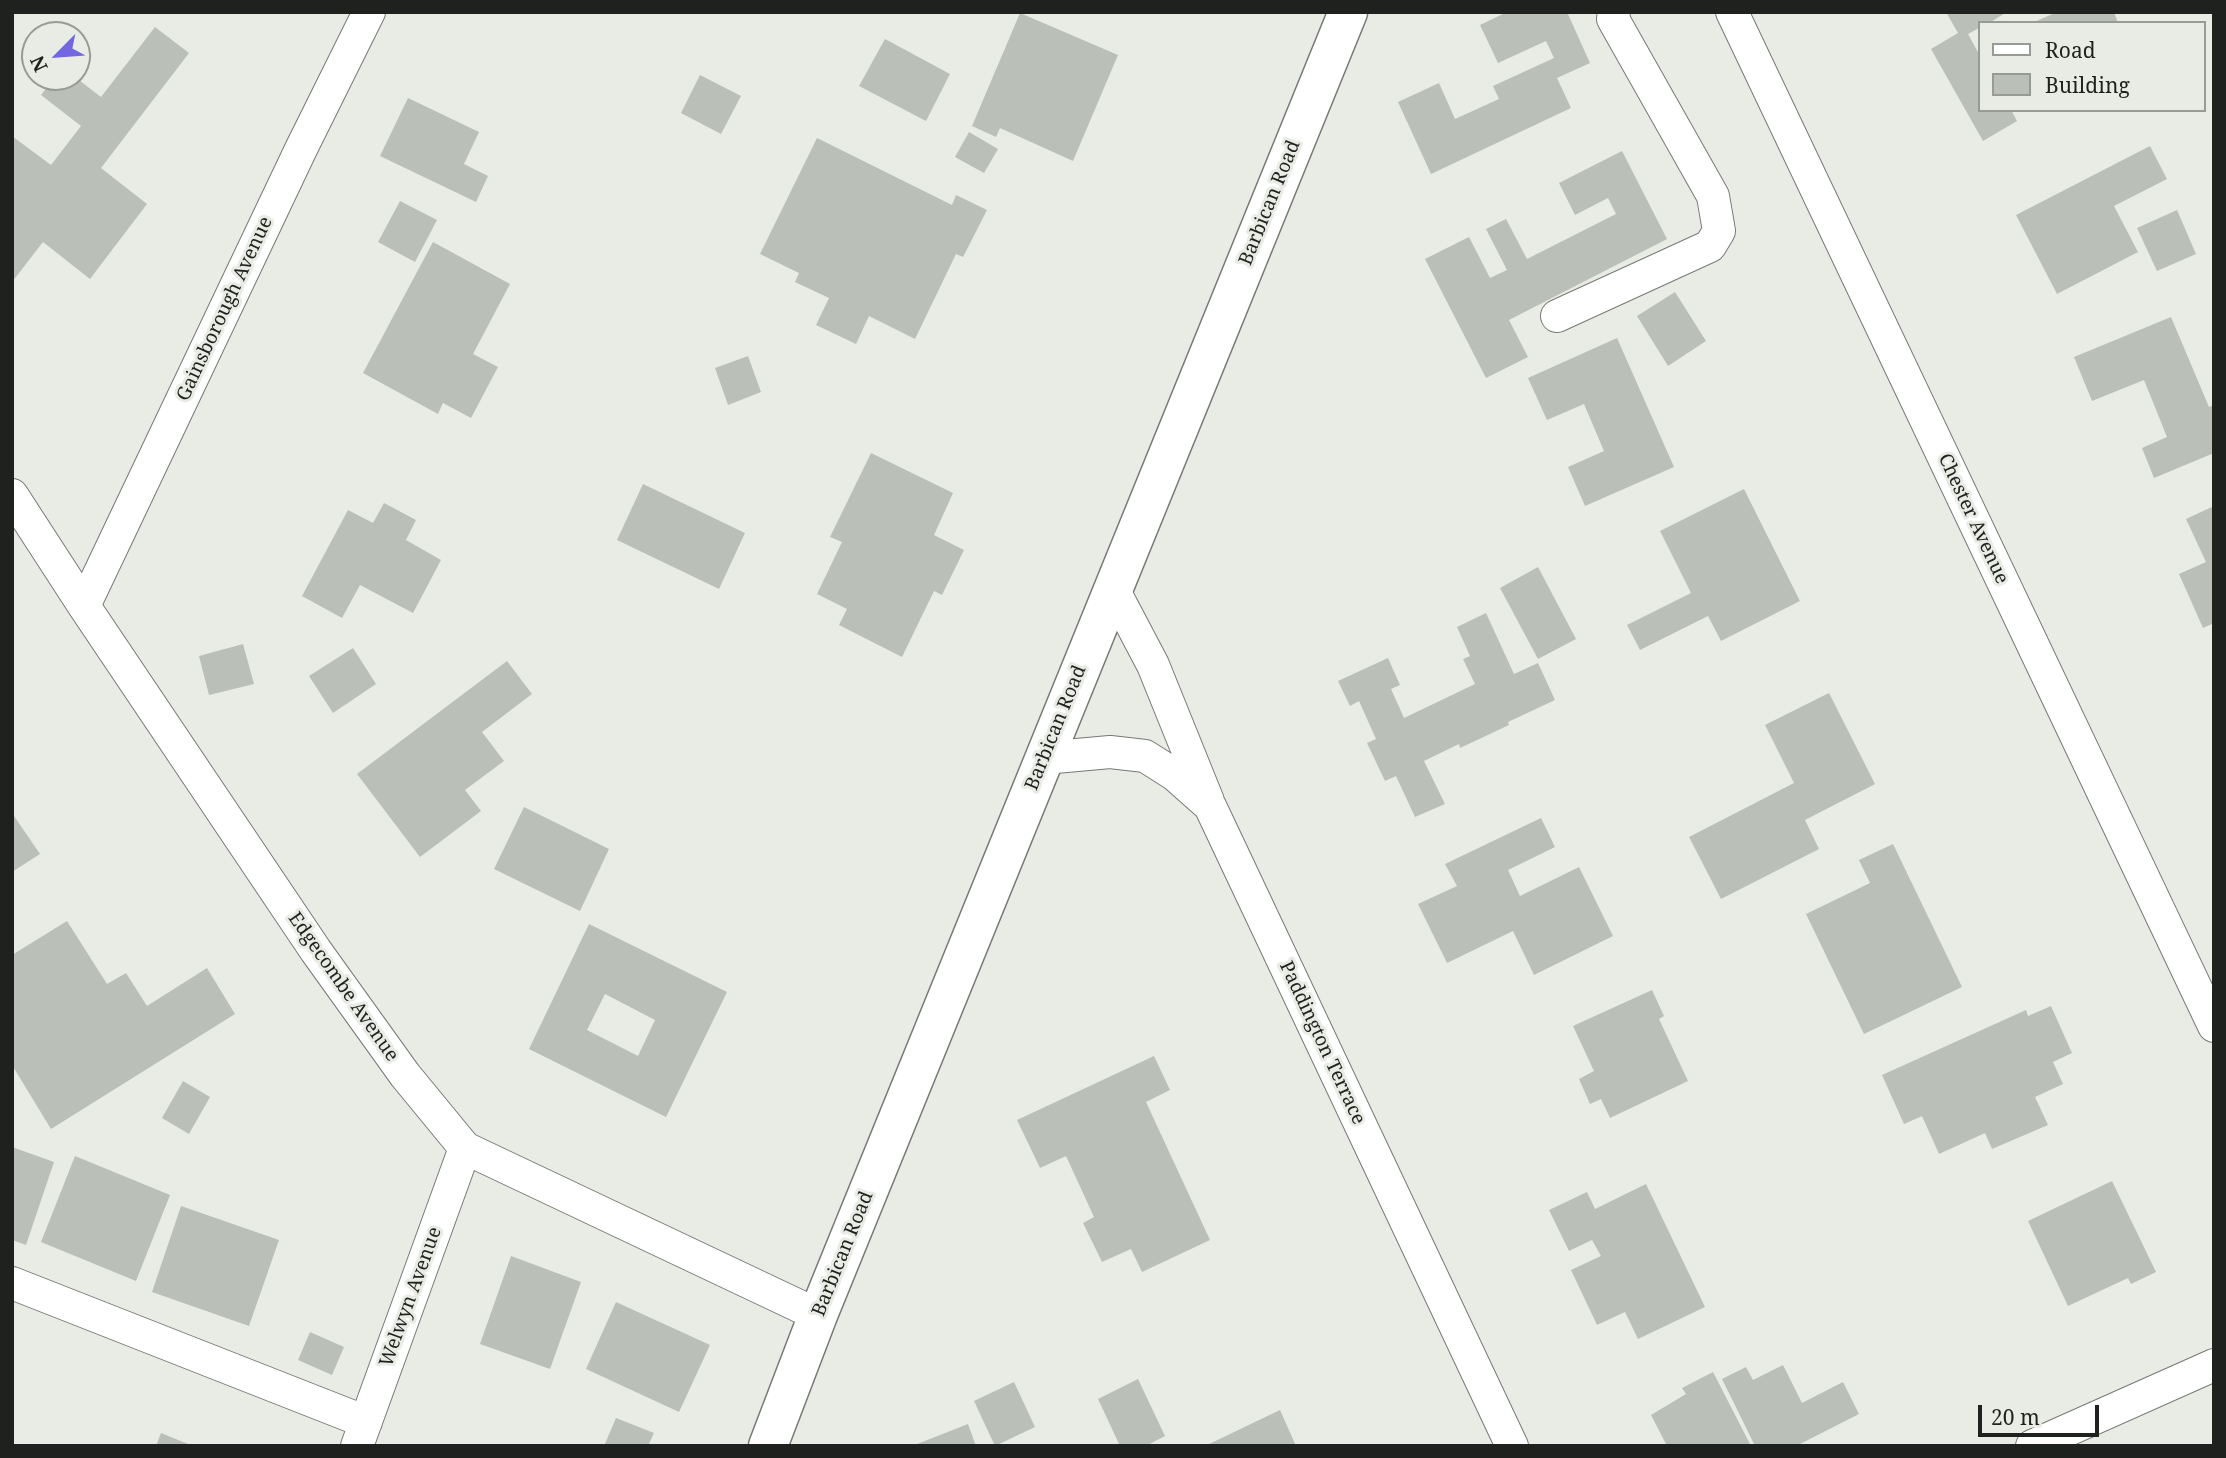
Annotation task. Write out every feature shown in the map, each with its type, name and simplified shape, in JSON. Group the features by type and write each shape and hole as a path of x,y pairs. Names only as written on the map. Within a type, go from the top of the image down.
{"main road":[{"name":"Barbican Road","path":"768,1446 818,1315 1348,12"}],"street":[{"name":"Gainsborough Avenue","path":"83,607 369,12"},
{"path":"1557,316 1710,246 1719,231 1713,196 1613,19 1614,12"},
{"name":"Chester Avenue","path":"1732,12 2214,1026"},
{"name":"Edgecombe Avenue","path":"12,495 83,607 316,951 405,1075 465,1148 818,1315"},
{"path":"1113,589 1153,665 1210,806"},
{"name":"Paddington Terrace","path":"1044,758 1110,752 1145,756 1175,775 1210,806 1512,1446"},
{"name":"Welwyn Avenue","path":"362,1434 465,1148"},
{"path":"12,1283 362,1434"},
{"path":"2032,1446 2214,1365"}],"building":[{"path":"1507,12 1567,12 1590,63 1557,78 1571,108 1431,174 1398,102 1439,83 1455,119 1499,99 1493,86 1554,58 1546,41 1498,63 1480,25"},
{"path":"1946,12 2007,12 1992,21 1978,21 1978,29 1968,34 1978,52 1978,112 2012,112 2017,121 1983,141 1931,49 1958,33"},
{"path":"2057,12 2114,12 2117,21 2037,21"},
{"path":"1020,13 1118,55 1073,161 1000,128 996,137 972,126"},
{"path":"155,27 189,53 101,168 147,204 90,279 43,242 12,282 12,136 51,165 81,126 41,95 44,91 91,89 101,97"},
{"path":"885,39 950,74 926,121 859,86"},
{"path":"700,75 741,96 721,134 681,113"},
{"path":"408,98 479,132 464,164 488,176 476,202 380,156"},
{"path":"969,132 998,149 984,173 955,157"},
{"path":"817,138 952,205 956,195 987,210 963,257 956,254 915,339 869,316 856,344 816,325 829,298 795,282 799,273 760,254"},
{"path":"2150,146 2167,179 2114,206 2138,252 2057,294 2016,215"},
{"path":"1622,151 1667,239 1509,320 1528,357 1486,378 1425,259 1469,237 1490,278 1507,270 1486,229 1506,219 1527,259 1616,214 1608,198 1575,215 1559,183"},
{"path":"400,201 437,220 415,262 378,242"},
{"path":"2177,210 2196,254 2157,271 2137,228"},
{"path":"433,242 510,284 473,354 498,367 471,418 443,403 438,414 363,373"},
{"path":"1675,292 1706,341 1668,366 1637,316"},
{"path":"2171,317 2209,407 2214,405 2214,453 2154,478 2142,448 2167,437 2144,380 2092,401 2074,357"},
{"path":"1617,338 1674,467 1585,506 1568,467 1604,451 1584,404 1547,420 1528,378"},
{"path":"748,356 761,392 728,405 715,368"},
{"path":"871,453 953,493 934,535 964,550 942,595 934,591 902,657 839,625 847,609 817,594 842,542 830,537"},
{"path":"643,484 745,533 719,589 617,540"},
{"path":"1744,489 1800,601 1721,641 1708,616 1640,650 1627,625 1691,593 1660,531"},
{"path":"384,503 416,520 406,540 441,560 413,613 360,585 342,618 302,596 348,510 373,523"},
{"path":"2214,506 2214,623 2203,628 2179,574 2206,562 2186,519"},
{"path":"1538,567 1576,639 1538,659 1500,588"},
{"path":"1486,613 1514,674 1538,663 1555,700 1460,748 1459,744 1424,761 1445,804 1415,817 1396,776 1385,781 1367,743 1376,739 1359,701 1350,706 1338,681 1388,658 1400,685 1391,689 1404,718 1475,684 1463,659 1470,656 1457,627"},
{"path":"243,644 254,684 209,695 199,656"},
{"path":"353,648 376,684 333,713 309,676"},
{"path":"507,661 532,694 482,732 504,761 465,790 481,811 420,857 357,774"},
{"path":"1829,693 1875,784 1805,820 1819,849 1721,899 1689,837 1794,783 1765,725"},
{"path":"524,807 609,849 580,911 494,869"},
{"path":"12,813 40,854 12,872"},
{"path":"1541,818 1555,847 1508,870 1520,896 1579,867 1613,936 1534,975 1513,931 1447,963 1418,904 1457,886 1445,864"},
{"path":"1893,844 1962,987 1864,1034 1806,914 1870,883 1859,860"},
{"path":"67,921 107,984 126,973 147,1006 207,968 235,1014 51,1129 12,1065 12,955"},
{"path":"589,924 727,992 666,1117 529,1049","holes":["605,994 655,1020 638,1056 587,1030"]},
{"path":"1652,990 1664,1016 1659,1019 1688,1081 1610,1118 1601,1099 1590,1104 1579,1079 1594,1071 1573,1026"},
{"path":"2051,1006 2072,1053 2053,1062 2063,1084 2035,1097 2048,1125 1992,1149 1985,1133 1939,1154 1922,1116 1904,1124 1882,1075 2026,1010 2028,1016"},
{"path":"1154,1056 1170,1090 1146,1102 1210,1240 1142,1272 1131,1249 1102,1262 1083,1223 1094,1217 1066,1156 1040,1168 1017,1120"},
{"path":"183,1081 210,1097 189,1134 162,1118"},
{"path":"12,1147 54,1162 26,1245 12,1240"},
{"path":"75,1156 170,1195 136,1281 41,1242"},
{"path":"2112,1181 2156,1272 2131,1284 2128,1278 2068,1306 2028,1221"},
{"path":"1646,1184 1705,1307 1638,1339 1625,1312 1597,1325 1571,1270 1601,1256 1592,1240 1569,1251 1549,1210 1587,1192 1595,1209"},
{"path":"181,1206 279,1240 249,1326 152,1292"},
{"path":"511,1256 581,1282 550,1369 480,1344"},
{"path":"616,1302 710,1345 679,1412 586,1369"},
{"path":"310,1332 344,1347 332,1375 298,1360"},
{"path":"1783,1365 1802,1403 1843,1382 1859,1414 1796,1446 1755,1446 1722,1379 1746,1367 1753,1380"},
{"path":"1713,1372 1751,1446 1667,1446 1651,1415 1686,1394 1682,1388"},
{"path":"1138,1379 1165,1436 1146,1446 1120,1446 1098,1399"},
{"path":"1014,1382 1035,1427 995,1446 974,1401"},
{"path":"1280,1410 1296,1446 1205,1446"},
{"path":"616,1418 654,1433 648,1446 604,1446"},
{"path":"968,1424 976,1446 912,1446"},
{"path":"161,1433 193,1446 156,1446"}]}
